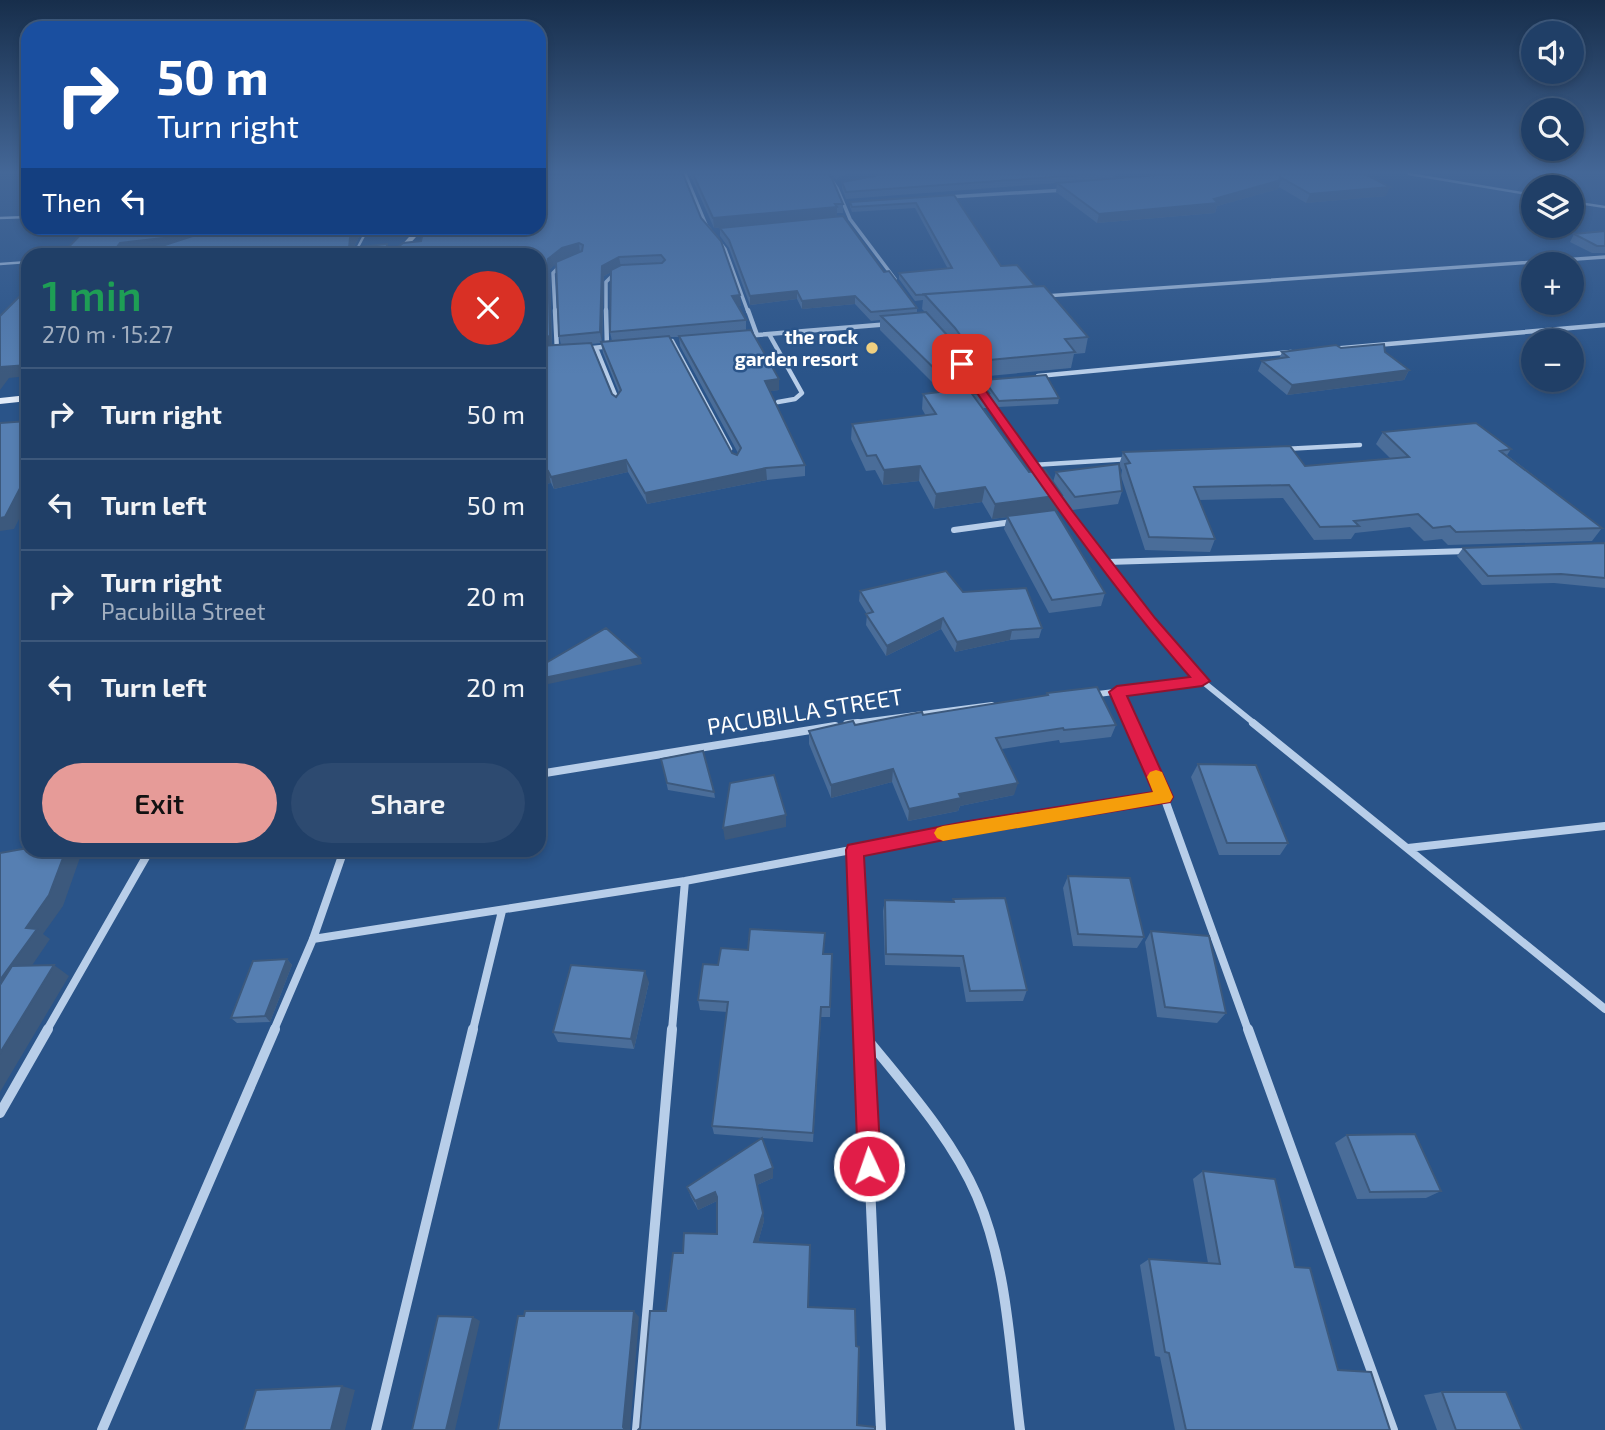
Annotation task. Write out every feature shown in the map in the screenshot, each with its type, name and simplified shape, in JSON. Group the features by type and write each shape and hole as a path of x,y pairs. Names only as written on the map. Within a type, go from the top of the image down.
{"main road":[{"path":"0,401 21,399"}],"street":[{"path":"718,241 725,249 757,335"},
{"path":"865,241 898,284"},
{"path":"1032,297 1605,257"},
{"path":"557,351 553,273 556,267 572,259"},
{"path":"607,346 606,282 608,277 621,271"},
{"path":"732,336 898,323"},
{"path":"1320,349 1605,325"},
{"path":"769,334 802,393 795,399 778,402"},
{"path":"659,342 684,340"},
{"path":"672,341 737,462"},
{"path":"583,349 620,345"},
{"path":"596,348 618,403"},
{"path":"548,352 570,350"},
{"path":"1027,377 1293,352"},
{"path":"975,382 1068,515 1107,562 1150,622 1202,681 1605,1009"},
{"path":"1282,449 1360,445"},
{"path":"1033,465 1136,459"},
{"path":"1055,517 1068,515"},
{"path":"954,530 1017,522"},
{"path":"1107,562 1473,551"},
{"path":"1077,696 1202,681"},
{"path":"1117,692 1164,797 1393,1430"},
{"name":"PACUBILLA STREET","path":"546,773 859,722 998,704"},
{"path":"313,939 685,881 969,828 1164,797"},
{"path":"1408,848 1605,826"},
{"path":"855,850 881,1430"},
{"path":"0,1113 146,857"},
{"path":"102,1430 313,939 342,857"},
{"path":"637,1430 685,881"},
{"path":"376,1430 502,911"},
{"path":"863,1034 963,1168 981,1208 1000,1273 1020,1430"}],"lane":[{"path":"358,248 362,241"},
{"path":"0,264 21,262"}],"building":[{"path":"75,241 139,241 120,243 117,247 68,248"},
{"path":"178,241 350,241 349,248 139,248"},
{"path":"721,241 740,295 732,296 746,320 610,332 611,270 621,265 662,263 665,260 661,255 619,257 602,266 600,332 559,336 556,262 582,251 583,245 579,243 562,248 548,259 550,336 546,337 546,248 397,248 403,243"},
{"path":"729,241 861,241 884,272 889,271 917,308 871,312 855,296 802,301 797,291 750,296"},
{"path":"937,241 984,241 1001,266 1017,265 1035,286 916,295 899,273 952,268"},
{"path":"1587,241 1605,241 1605,246 1597,246"},
{"path":"387,244 387,248 349,248"},
{"path":"1044,286 1088,337 1065,339 1075,352 979,361 955,328 924,294"},
{"path":"21,295 21,366 0,368 0,316"},
{"path":"926,312 947,335 989,393 972,394 1029,472 1045,470 1062,495 995,504 985,487 936,494 920,466 884,470 876,455 867,456 852,424 936,414 923,394 956,390 881,316"},
{"path":"751,330 779,379 765,381 805,465 766,468 645,493 626,460 551,477 546,471 546,346 591,343 612,394 616,397 621,390 601,342 669,336 732,453 737,455 741,448 679,336"},
{"path":"1384,344 1385,352 1409,370 1292,385 1262,361 1288,357 1282,352 1336,345 1341,348"},
{"path":"1046,375 1059,398 999,401 984,380"},
{"path":"21,422 21,486 5,517 0,518 0,423"},
{"path":"1476,423 1511,449 1500,451 1602,528 1456,532 1450,526 1433,528 1418,514 1354,521 1359,526 1320,527 1289,485 1194,487 1215,539 1149,537 1125,464 1130,463 1123,452 1290,446 1305,466 1409,457 1383,432"},
{"path":"1119,464 1122,491 1075,497 1056,472"},
{"path":"1055,510 1105,593 1052,600 1007,516"},
{"path":"1605,543 1605,578 1561,574 1488,576 1463,548"},
{"path":"946,571 963,592 1026,588 1042,628 1012,630 957,642 943,618 887,646 866,614 873,612 860,591"},
{"path":"606,628 640,658 546,678 546,663"},
{"path":"1097,687 1116,725 1063,728 996,738 1018,783 959,794 961,798 909,809 893,769 831,785 809,731 853,721 855,725 922,712 923,715"},
{"path":"703,751 714,792 667,783 661,759"},
{"path":"1198,764 1256,765 1288,843 1227,843"},
{"path":"774,775 786,815 723,828 730,783"},
{"path":"21,849 21,857 63,857 49,895 26,928 37,929 0,980 0,853"},
{"path":"1068,876 1130,878 1144,937 1078,934"},
{"path":"1005,898 1027,990 970,991 963,956 886,954 885,900 954,902 953,899"},
{"path":"750,929 825,933 823,954 832,954 830,1007 821,1007 813,1133 712,1126 728,1002 698,1000 703,964 718,965 721,948 748,950"},
{"path":"1151,931 1209,936 1226,1013 1165,1007"},
{"path":"287,959 265,1016 231,1018 253,961"},
{"path":"54,965 0,1053 0,985 12,966"},
{"path":"571,965 645,971 631,1039 553,1032"},
{"path":"1415,1134 1441,1191 1370,1192 1347,1135"},
{"path":"762,1138 773,1168 755,1175 763,1213 754,1242 810,1245 808,1307 855,1309 856,1346 859,1347 857,1425 875,1427 875,1430 638,1430 650,1311 666,1311 673,1253 683,1253 684,1233 717,1234 715,1192 695,1201 687,1187"},
{"path":"1203,1171 1275,1179 1295,1267 1310,1268 1338,1370 1371,1372 1390,1430 1186,1430 1169,1353 1165,1352 1149,1259 1220,1264"},
{"path":"525,1311 634,1311 623,1427 625,1430 498,1430 518,1316 524,1316"},
{"path":"438,1316 473,1317 446,1430 412,1430"},
{"path":"342,1386 331,1430 244,1430 256,1390"},
{"path":"1442,1392 1506,1392 1522,1430 1456,1430"}],"slow traffic":[{"path":"943,833 1164,797 1156,777"}],"place":[{"name":"the rock garden resort","path":"872,348"}],"route":[{"path":"869,1166 855,850 969,828 1164,797 1117,692 1202,681 1150,622 1107,562 1068,515 962,364"}]}
